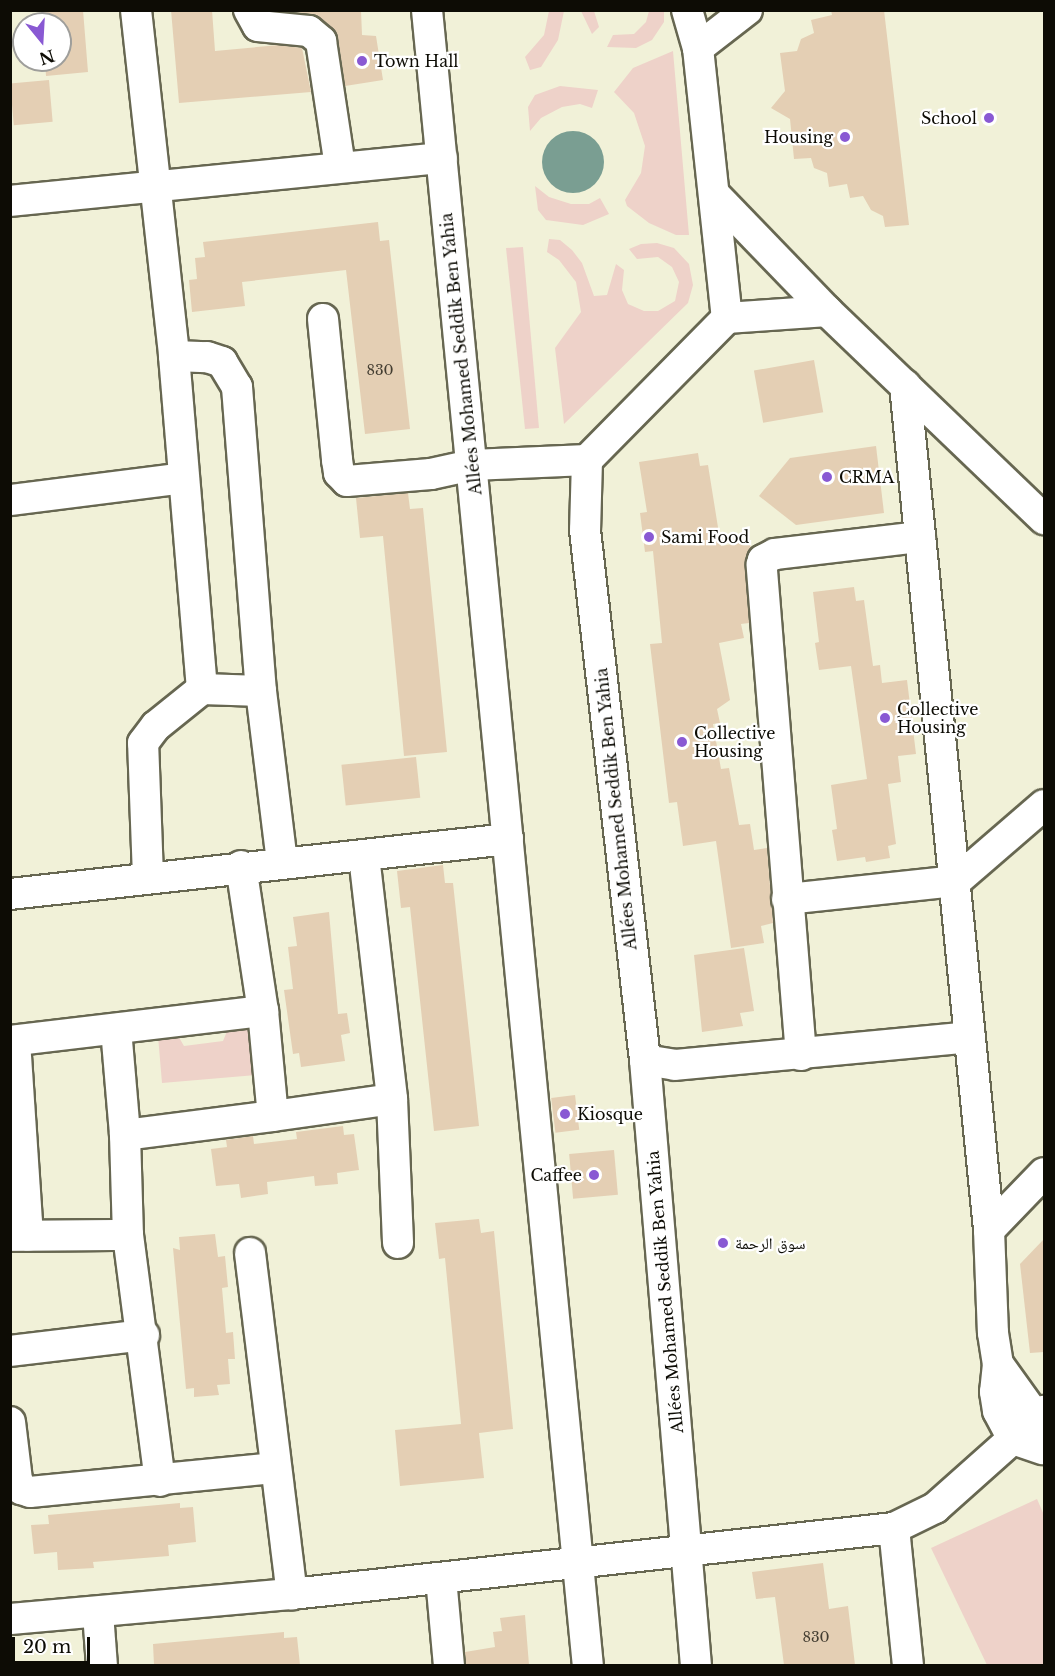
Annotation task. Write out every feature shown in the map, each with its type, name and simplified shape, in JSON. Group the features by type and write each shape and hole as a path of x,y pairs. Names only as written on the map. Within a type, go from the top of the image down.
{"street":[{"path":"136,10 174,356 202,689"},
{"path":"249,10 258,26 309,31 321,41 340,167"},
{"name":"Allées Mohamed Seddik Ben Yahia","path":"427,10 588,1665"},
{"path":"687,10 698,48 716,196 727,318"},
{"path":"698,48 747,10"},
{"path":"10,201 442,158"},
{"path":"716,196 827,310 1044,519"},
{"path":"323,319 337,460 342,477 348,481 416,476 472,465 587,460 727,318 827,310"},
{"path":"174,356 207,357 222,362 237,387 261,691 282,862"},
{"path":"905,386 989,1230 998,1364 998,1410 1013,1439 1043,1451 1040,1414 998,1364"},
{"name":"Allées Mohamed Seddik Ben Yahia","path":"587,460 585,530 645,1060 696,1665"},
{"path":"10,500 183,478"},
{"path":"801,1055 787,899 764,560 775,554 920,537"},
{"path":"148,877 143,743 156,726 202,689 261,691"},
{"path":"787,899 956,881 1043,809"},
{"path":"10,894 241,866 364,856 508,839"},
{"path":"364,856 392,1099 398,1243"},
{"path":"241,866 263,1011 273,1116"},
{"path":"129,1234 19,1236 13,1041 263,1011"},
{"path":"116,1029 125,1135 129,1234 144,1335 160,1481"},
{"path":"645,1060 675,1065 801,1055 970,1037"},
{"path":"125,1135 392,1099"},
{"path":"989,1230 1044,1173"},
{"path":"250,1253 292,1594"},
{"path":"10,1352 144,1335"},
{"path":"10,1619 292,1594 894,1528 935,1508 1040,1414"},
{"path":"10,1422 21,1489 30,1492 276,1468"},
{"path":"894,1528 908,1665"},
{"path":"441,1578 449,1665"},
{"path":"98,1613 102,1665"}],"shaded area":[{"path":"549,11 564,11 558,40 541,67 530,70 525,57 544,35"},
{"path":"581,11 594,11 599,27 592,34"},
{"path":"649,11 664,11 664,22 652,40 636,48 607,47 613,35 634,34 646,22"},
{"path":"673,51 689,235 676,235 649,223 627,206 625,200 641,173 645,146 634,113 614,92 633,68"},
{"path":"560,86 598,90 592,108 580,104 562,107 541,118 530,131 528,107 535,95"},
{"path":"535,186 549,197 571,204 589,204 600,198 609,214 583,225 546,220 538,210"},
{"path":"549,239 560,240 572,250 582,263 594,296 607,295 616,264 624,270 622,290 628,304 644,311 658,311 675,301 679,282 672,267 658,257 637,259 629,249 641,244 657,243 674,248 689,264 693,285 688,303 564,424 555,348 581,312 576,282 559,260 547,252"},
{"path":"523,247 539,428 525,429 506,248"},
{"path":"252,1022 256,1075 162,1083 158,1036 177,1034 184,1046 223,1041 230,1024"},
{"path":"1037,1499 1044,1515 1044,1665 987,1665 931,1548"}],"water":[{"path":"567,131 579,131 595,140 602,150 604,162 602,174 595,184 579,193 567,193 556,188 547,179 542,168 542,156 547,145 556,136"}],"building":[{"path":"41,10 83,10 88,72 46,76 46,72 72,72 72,12 41,12"},
{"path":"171,10 212,10 215,51 279,45 302,48 311,92 179,103"},
{"path":"277,10 361,10 362,35 376,36 383,80 345,86 338,38 332,28 311,14"},
{"name":"Housing","path":"831,10 884,10 909,225 885,227 883,216 871,210 863,196 850,198 847,184 829,187 827,173 814,168 811,158 794,159 790,119 771,108 785,91 780,53 797,51 801,39 814,33 811,20 832,15"},
{"path":"49,80 53,122 14,125 10,83"},
{"path":"378,222 380,241 389,240 410,429 365,434 346,270 242,282 245,306 192,312 189,280 197,279 195,258 205,257 203,242"},
{"path":"814,360 823,412 763,423 754,371"},
{"name":"CRMA","path":"876,446 884,513 796,525 759,496 790,458"},
{"name":"Collective Housing","path":"698,453 700,466 708,465 721,546 749,541 751,548 745,566 749,623 741,624 744,638 719,643 730,700 717,709 720,723 713,724 721,769 729,768 739,825 750,824 754,850 767,848 773,923 761,926 764,943 731,948 716,841 683,846 677,802 669,803 650,644 662,643 653,551 645,552 640,513 647,512 639,462"},
{"path":"408,493 410,509 423,508 447,752 404,756 383,536 360,538 356,498"},
{"name":"ِCollective Housing","path":"854,587 856,601 864,600 873,666 880,665 882,683 907,680 916,754 898,756 901,782 888,784 896,844 888,846 890,858 866,862 865,857 837,861 832,830 837,829 831,785 867,779 851,666 819,670 815,643 819,642 813,592"},
{"path":"416,757 420,798 346,806 341,765"},
{"path":"443,865 445,883 453,883 479,1126 434,1131 410,907 401,908 397,871"},
{"path":"329,912 338,1014 347,1013 350,1033 341,1035 345,1061 301,1067 299,1053 293,1054 284,990 293,989 288,947 297,946 293,917"},
{"path":"744,948 754,1011 740,1013 743,1026 702,1032 694,955"},
{"name":"Kiosque","path":"575,1095 579,1130 555,1133 551,1098"},
{"path":"343,1126 344,1135 354,1134 359,1170 337,1173 338,1184 315,1186 314,1176 267,1182 268,1194 241,1198 239,1184 216,1186 211,1149 227,1147 226,1140 253,1136 254,1144 297,1139 296,1132"},
{"name":"Caffee","path":"614,1150 618,1195 573,1199 569,1154"},
{"path":"479,1219 481,1233 494,1231 513,1429 479,1433 484,1478 400,1486 395,1430 461,1424 445,1258 439,1259 435,1223"},
{"path":"215,1234 218,1257 225,1256 228,1287 222,1288 226,1333 233,1332 235,1359 228,1359 230,1384 217,1385 219,1395 194,1397 194,1388 186,1389 173,1248 180,1250 179,1237"},
{"path":"1044,1239 1044,1352 1030,1353 1020,1264"},
{"path":"180,1503 180,1508 193,1507 196,1542 168,1545 169,1556 93,1562 94,1568 58,1570 57,1552 34,1554 31,1525 49,1524 48,1515"},
{"path":"823,1563 829,1609 848,1606 855,1665 784,1665 775,1597 756,1599 752,1572"},
{"path":"525,1615 529,1665 466,1665 465,1652 495,1647 493,1632 502,1631 500,1618"},
{"path":"284,1632 284,1638 297,1637 300,1665 154,1665 153,1644"}],"place":[{"name":"Town Hall","path":"362,61"},
{"name":"School","path":"989,118"},
{"name":"Housing","path":"845,137"},
{"name":"CRMA","path":"827,477"},
{"name":"Sami Food","path":"649,537"},
{"name":"ِCollective Housing","path":"885,718"},
{"name":"Collective Housing","path":"682,742"},
{"name":"Kiosque","path":"565,1114"},
{"name":"Caffee","path":"594,1175"},
{"name":"سوق الرحمة","path":"723,1243"}]}
